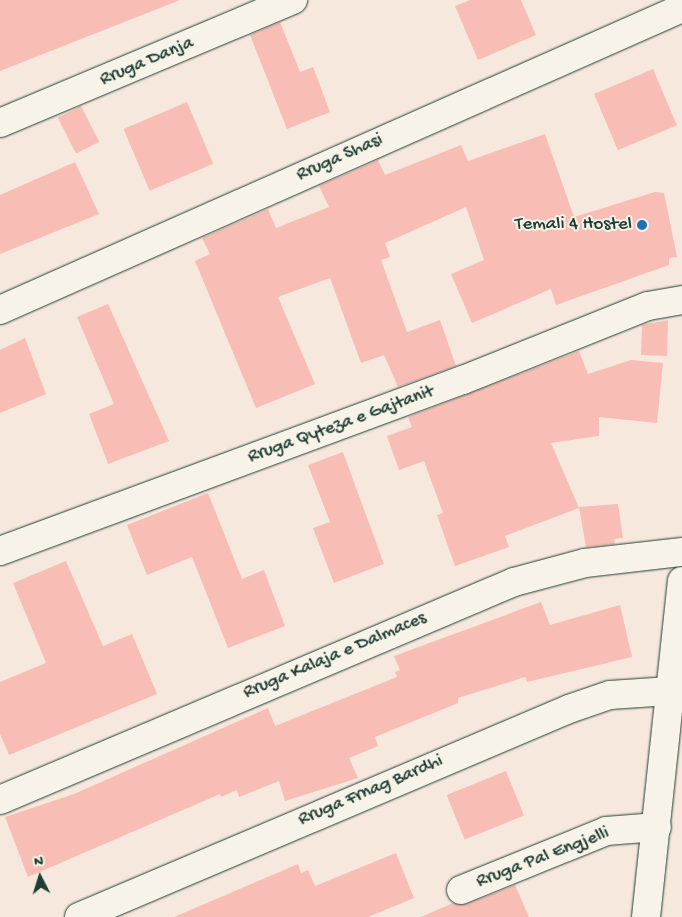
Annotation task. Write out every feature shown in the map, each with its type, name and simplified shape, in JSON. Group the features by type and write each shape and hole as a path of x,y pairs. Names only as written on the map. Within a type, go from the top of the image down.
{"street":[{"name":"Rruga Danja","path":"0,123 293,0"},
{"name":"Rruga Shasi","path":"0,310 682,8"},
{"name":"Rruga Qyteza e Gajtanit","path":"0,551 453,384 648,306 682,300"},
{"name":"Rruga Kalaja e Dalmaces","path":"0,800 514,582 585,563 682,552"},
{"path":"646,917 682,581"},
{"name":"Rruga Frnag Bardhi","path":"78,917 569,709 610,695 670,692"},
{"name":"Rruga Pal Engjelli","path":"461,890 606,831 657,827"}],"building":[{"path":"0,0 180,0 0,71"},
{"path":"470,0 521,0 536,35 478,60 455,6"},
{"path":"280,22 300,72 313,67 330,112 287,129 250,35"},
{"path":"653,69 677,125 618,150 594,94"},
{"path":"187,102 213,164 150,191 123,129"},
{"path":"81,106 99,142 76,153 58,118"},
{"path":"545,134 574,217 655,192 664,193 677,257 669,258 669,265 556,305 551,289 472,323 451,274 484,260 466,207 385,243 390,257 381,260 407,332 440,320 456,366 398,387 384,355 361,363 330,278 278,297 315,384 256,408 195,261 210,254 202,238 268,209 276,228 329,207 319,186 378,160 385,175 461,145 468,161"},
{"path":"75,162 99,214 0,254 0,195"},
{"path":"108,304 169,441 108,464 89,414 114,404 77,317"},
{"path":"668,320 667,356 641,355 642,325"},
{"path":"25,338 46,394 0,413 0,350"},
{"path":"579,351 588,374 631,360 663,363 657,423 599,417 599,436 551,443 579,508 505,536 509,547 455,566 437,515 443,513 424,461 399,470 387,436 412,427 408,417"},
{"path":"343,452 384,564 334,583 313,528 330,522 308,465"},
{"path":"208,493 242,579 264,570 285,626 228,648 192,557 147,575 127,525"},
{"path":"618,504 623,538 614,539 615,544 586,547 579,507"},
{"path":"66,561 103,646 132,634 157,694 9,755 0,734 0,682 46,663 13,583"},
{"path":"541,602 550,625 620,605 632,657 527,682 525,677 458,698 458,703 375,737 378,746 349,758 358,778 285,801 279,781 239,797 237,790 221,797 220,794 28,877 5,817 74,794 268,708 275,726 397,677 395,672 400,670 394,656"},
{"path":"506,771 524,816 465,839 447,795"},
{"path":"396,853 414,898 368,917 174,917 298,864 301,873 308,870 315,886"},
{"path":"515,885 529,917 421,917 453,903 467,904"}],"place":[{"name":"Temali 4 Hostel","path":"642,225"}]}
